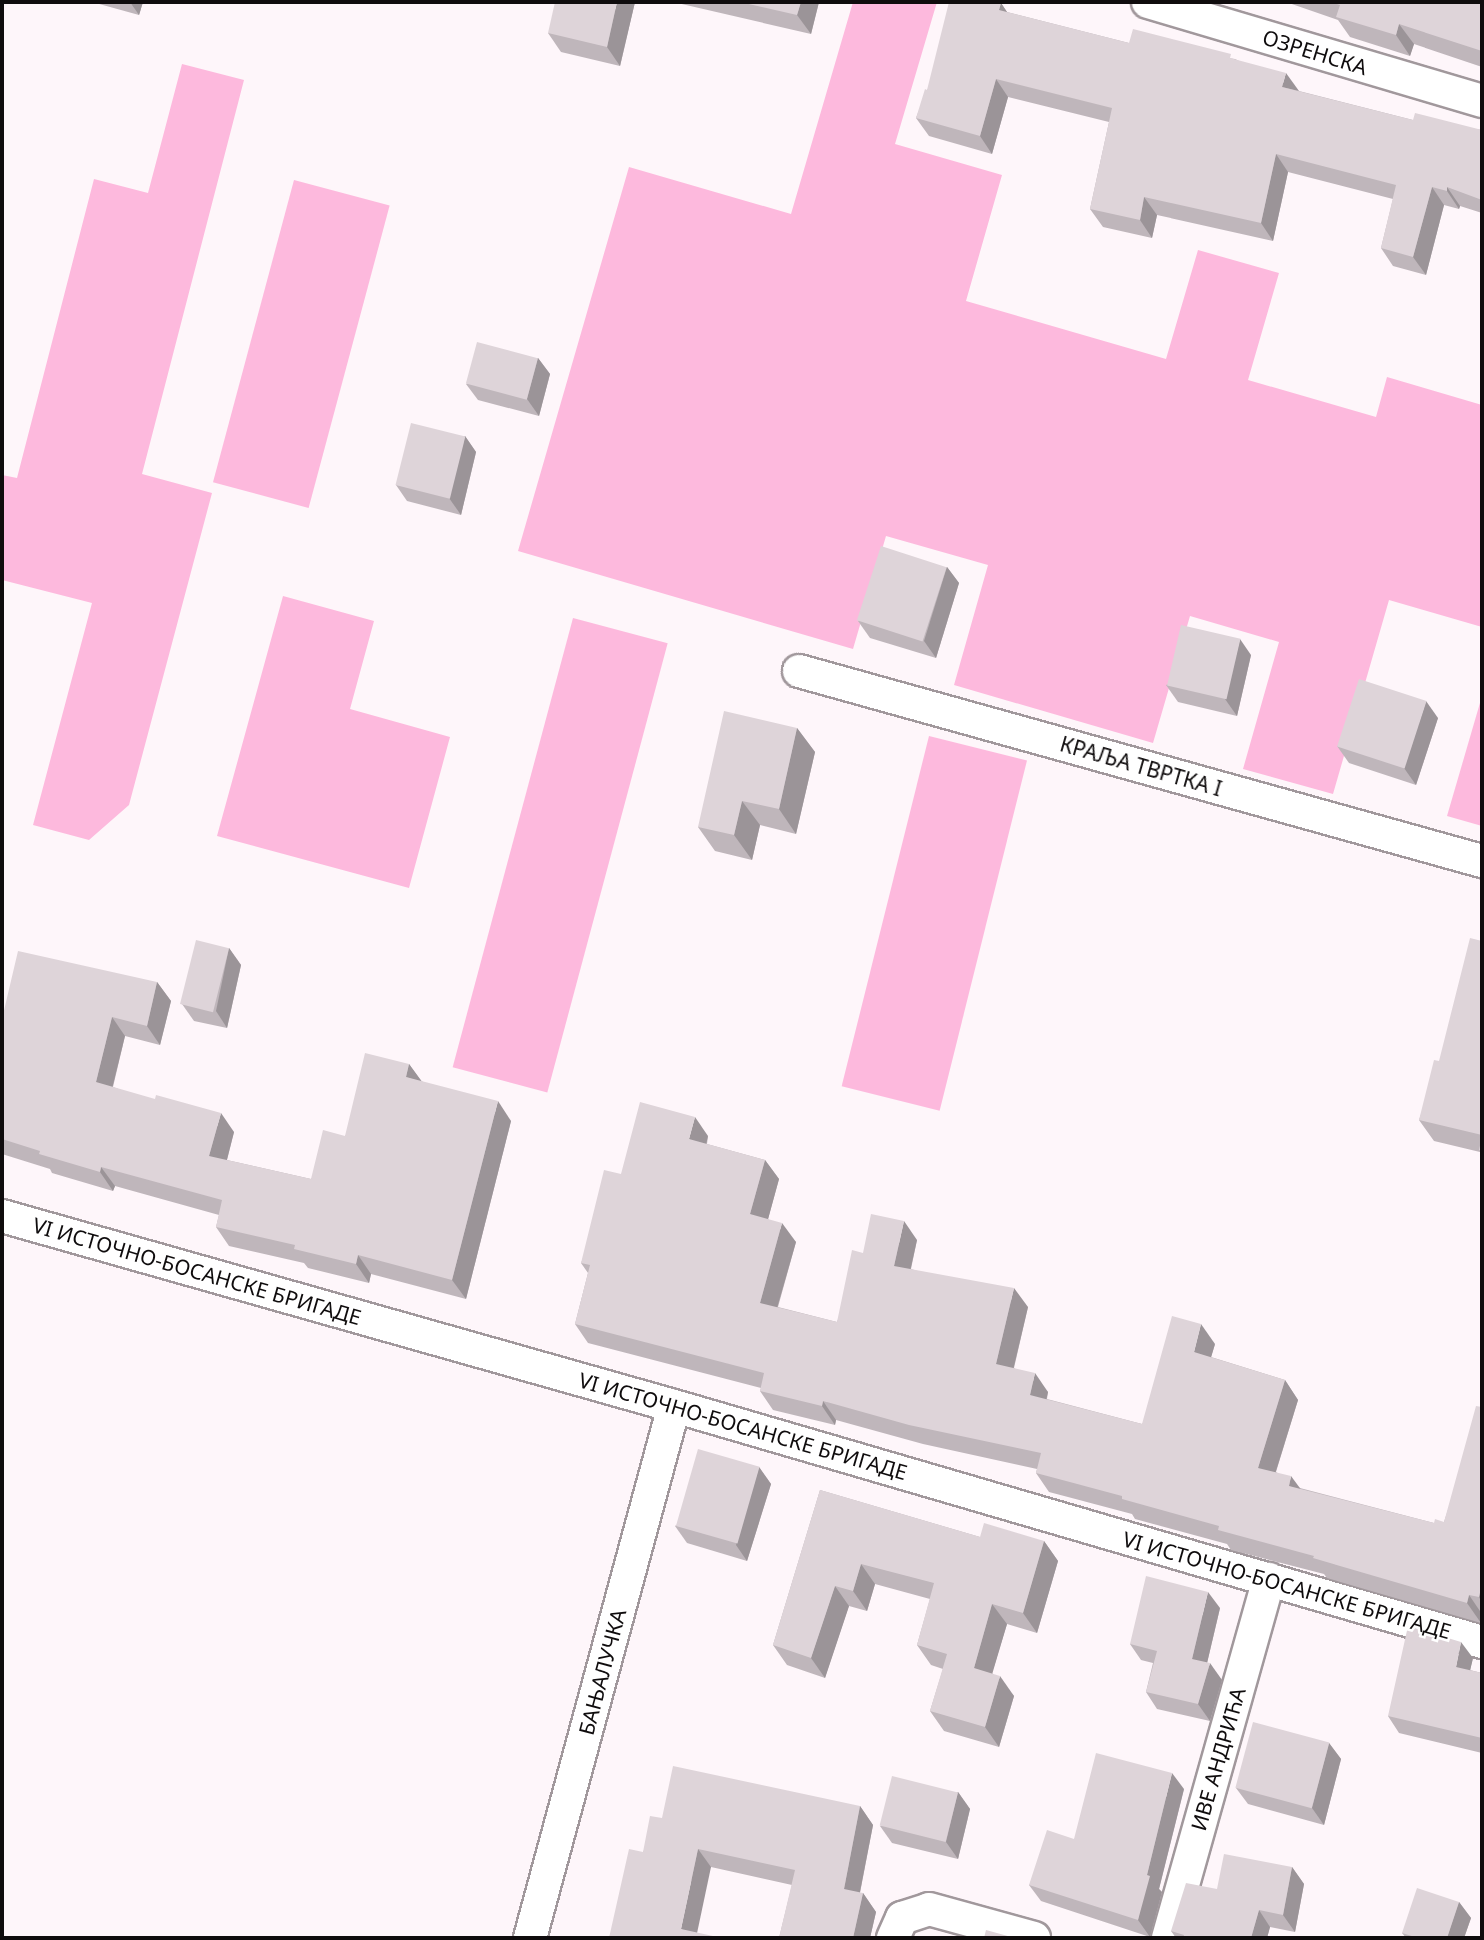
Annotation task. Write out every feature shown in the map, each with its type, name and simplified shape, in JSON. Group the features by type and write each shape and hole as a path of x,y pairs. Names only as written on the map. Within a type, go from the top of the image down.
{"street":[{"name":"ОЗРЕНСКА","path":"1148,2 1482,101"},
{"name":"КРАЉА ТВРТКА I","path":"799,671 1482,861"},
{"name":"VI ИСТОЧНО-БОСАНСКЕ БРИГАДЕ","path":"2,1216 674,1406 1482,1642"},
{"name":"БАЊАЛУЧКА","path":"530,1938 674,1406"},
{"name":"ИВЕ АНДРИЋА","path":"1168,1938 1269,1579"},
{"path":"893,1938 902,1918 929,1909 1034,1938"}],"shaded area":[{"path":"853,2 937,2 895,144 1002,175 966,301 1166,359 1198,250 1279,273 1248,380 1376,417 1387,377 1482,405 1482,627 1389,600 1333,794 1243,769 1279,642 1190,616 1153,743 954,685 988,565 886,536 853,649 518,551 629,167 791,214"},
{"path":"182,64 244,80 142,474 212,493 129,805 89,840 33,825 92,603 2,580 2,475 17,478 94,179 148,193"},
{"path":"294,180 390,206 309,508 213,482"},
{"path":"283,596 374,621 350,709 450,737 409,888 217,836"},
{"path":"573,618 668,643 547,1093 453,1067"},
{"path":"1482,696 1482,826 1447,816"},
{"path":"929,736 1027,760 940,1111 842,1086"}],"building":[{"path":"555,2 617,2 607,47 548,33"},
{"path":"740,2 801,2 797,15"},
{"path":"949,2 1001,3 999,10 1129,43 1133,29 1231,54 1230,58 1286,73 1282,87 1413,120 1415,113 1482,130 1482,200 1447,187 1447,191 1432,187 1413,257 1381,248 1396,185 1276,154 1261,223 1144,197 1140,220 1090,209 1112,108 996,79 980,136 916,118 925,89 927,90"},
{"path":"1331,2 1482,2 1482,51 1399,24 1396,35 1336,17 1340,5"},
{"path":"477,342 538,358 527,400 466,384"},
{"path":"411,423 465,437 450,499 396,485"},
{"path":"881,546 947,567 923,642 857,620"},
{"path":"1181,625 1240,639 1226,699 1167,685"},
{"path":"1359,679 1427,701 1405,768 1337,747"},
{"path":"724,711 797,728 779,809 742,801 734,835 698,827"},
{"path":"1470,938 1482,941 1482,1135 1419,1120 1434,1060 1439,1061"},
{"path":"196,940 229,948 213,1012 180,1004"},
{"path":"18,951 157,982 147,1026 112,1017 96,1082 155,1099 156,1095 221,1113 209,1156 311,1179 323,1130 345,1136 365,1053 409,1064 406,1077 498,1101 452,1280 358,1255 356,1264 294,1249 295,1245 216,1227 222,1200 101,1167 100,1172 39,1154 40,1151 2,1139 2,1019"},
{"path":"640,1102 695,1117 689,1139 765,1160 750,1214 782,1223 760,1303 837,1322 852,1250 863,1253 871,1214 904,1221 894,1266 1014,1288 996,1364 1035,1373 1030,1395 1142,1424 1172,1316 1201,1324 1194,1352 1285,1380 1258,1468 1291,1476 1289,1486 1434,1523 1435,1519 1444,1522 1476,1406 1482,1407 1482,1588 1479,1597 1469,1595 1467,1603 1218,1530 1219,1526 1036,1473 1041,1453 909,1425 823,1401 822,1406 760,1391 764,1373 575,1324 590,1265 581,1263 604,1170 621,1174"},
{"path":"698,1449 760,1467 737,1544 676,1526"},
{"path":"820,1490 980,1537 984,1523 1044,1541 1023,1613 992,1604 974,1668 1000,1676 985,1727 930,1711 947,1654 917,1645 934,1583 861,1564 853,1591 835,1586 811,1658 773,1645"},
{"path":"1146,1576 1208,1592 1192,1659 1210,1663 1198,1704 1146,1692 1157,1651 1130,1644"},
{"path":"1408,1626 1461,1642 1456,1667 1482,1673 1482,1738 1388,1716"},
{"path":"1253,1722 1329,1742 1312,1808 1235,1788"},
{"path":"1096,1753 1172,1773 1138,1920 1029,1885 1047,1830 1074,1839"},
{"path":"673,1766 860,1806 844,1889 863,1893 853,1938 779,1938 795,1870 698,1849 681,1929 722,1938 609,1938 629,1849 643,1852 650,1816 662,1818"},
{"path":"892,1776 958,1792 946,1842 880,1825"},
{"path":"1224,1854 1292,1867 1283,1915 1259,1910 1251,1938 1183,1938 1184,1935 1171,1931 1186,1883 1217,1889"},
{"path":"1417,1888 1459,1902 1447,1938 1418,1938 1402,1933"},
{"path":"986,1930 1015,1938 984,1938"}]}
